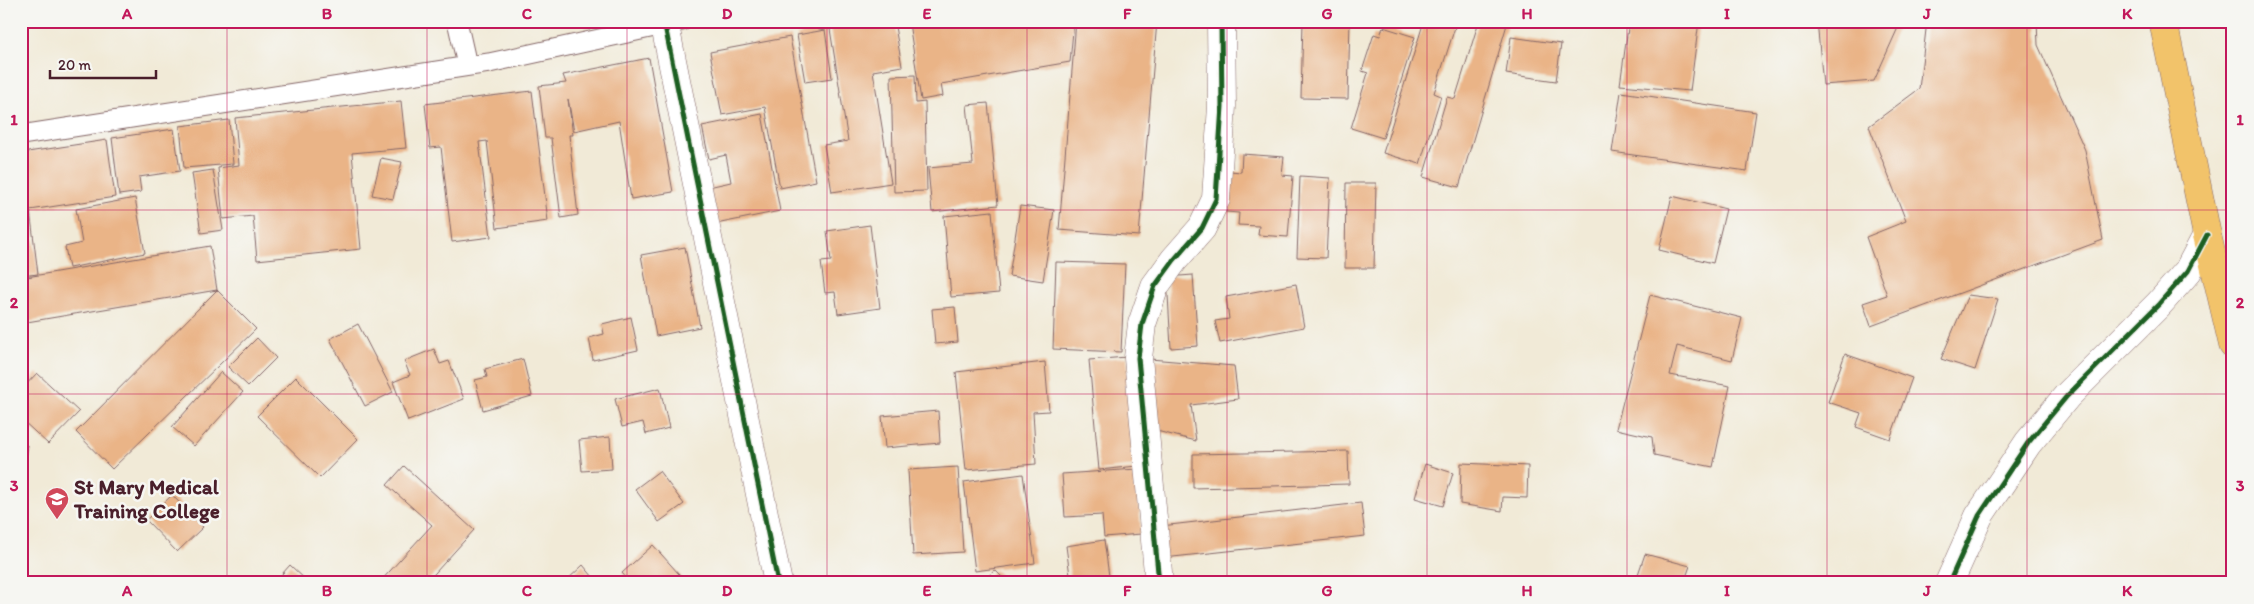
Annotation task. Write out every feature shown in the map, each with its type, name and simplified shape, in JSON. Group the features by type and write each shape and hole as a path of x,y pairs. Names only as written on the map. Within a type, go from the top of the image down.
{"main road":[{"path":"2164,21 2207,235 2233,345"}],"street":[{"path":"1159,583 1138,358 1142,324 1155,286 1174,260 1202,228 1216,199 1222,106 1221,21"},
{"path":"670,23 778,583"},
{"path":"1949,583 1979,516 2028,444 2067,396 2159,304 2188,271 2207,235"}],"lane":[{"path":"456,21 467,66"},
{"path":"21,135 467,66 670,23"}],"building":[{"path":"875,21 894,21 902,66 873,71 891,183 832,192 824,145 848,141 830,29"},
{"path":"920,21 1074,21 1070,62 941,84 943,96 921,100 909,23"},
{"path":"1076,21 1157,21 1139,236 1059,230"},
{"path":"1303,21 1350,21 1348,99 1301,98"},
{"path":"1424,21 1457,21 1434,93 1441,96 1420,164 1383,153"},
{"path":"1479,21 1508,21 1459,187 1423,177 1447,97 1455,99"},
{"path":"1629,21 1699,21 1690,91 1620,85"},
{"path":"1817,21 1901,21 1874,81 1823,85"},
{"path":"1927,21 2037,21 2038,45 2085,150 2103,240 1871,326 1863,303 1887,295 1866,237 1906,221 1869,126 1919,89"},
{"path":"1383,27 1415,37 1383,138 1351,128 1368,73 1362,71 1374,34 1380,36"},
{"path":"825,30 832,78 805,82 797,35"},
{"path":"790,37 816,181 780,188 765,107 722,115 710,52"},
{"path":"1511,37 1561,44 1556,81 1506,74"},
{"path":"649,58 673,192 631,199 619,121 574,131 568,99 573,135 569,135 578,215 561,218 551,138 545,138 539,86 566,83 563,75"},
{"path":"915,75 916,103 925,102 927,191 894,192 891,76"},
{"path":"532,91 548,221 497,228 487,141 479,142 491,237 452,242 441,147 430,148 425,104"},
{"path":"1621,92 1756,112 1747,171 1612,152"},
{"path":"401,101 406,148 352,153 361,249 257,260 253,216 223,219 218,168 239,165 235,118"},
{"path":"988,103 998,205 932,212 928,168 973,164 967,105"},
{"path":"762,114 780,211 711,225 704,188 731,182 726,155 709,159 702,126"},
{"path":"229,120 233,164 184,168 180,126"},
{"path":"174,129 180,171 139,177 141,192 119,195 112,138"},
{"path":"107,140 115,197 30,210 38,274 21,276 21,153"},
{"path":"1242,154 1284,157 1282,175 1293,176 1288,237 1258,235 1259,226 1238,225 1239,213 1226,212 1230,171 1241,172"},
{"path":"381,158 402,162 393,199 372,195"},
{"path":"213,170 223,230 201,233 192,173"},
{"path":"1300,176 1330,178 1326,258 1297,257"},
{"path":"1346,183 1376,183 1374,268 1345,268"},
{"path":"1672,196 1726,209 1713,263 1659,250"},
{"path":"135,198 145,253 69,268 65,247 82,243 76,209"},
{"path":"1020,206 1054,210 1043,281 1009,276"},
{"path":"992,211 999,293 951,297 944,216"},
{"path":"870,225 880,308 838,314 835,292 825,293 821,262 831,261 827,231"},
{"path":"210,246 217,290 21,323 21,278"},
{"path":"685,247 700,327 656,336 641,255"},
{"path":"1056,262 1125,264 1121,352 1053,349"},
{"path":"1193,275 1198,346 1171,348 1167,277"},
{"path":"1296,284 1304,327 1220,343 1215,321 1229,319 1226,297"},
{"path":"217,290 256,329 112,469 76,432"},
{"path":"1650,295 1742,318 1732,360 1677,346 1670,375 1730,386 1713,467 1654,455 1652,437 1616,429"},
{"path":"1968,295 1998,299 1975,370 1941,359"},
{"path":"955,307 958,342 935,344 932,309"},
{"path":"631,317 638,350 593,360 589,338 604,334 602,324"},
{"path":"358,324 393,392 365,406 330,339"},
{"path":"257,338 276,358 248,386 228,367"},
{"path":"434,349 440,364 449,361 464,399 408,421 393,382 410,375 404,361"},
{"path":"1845,354 1912,378 1890,439 1856,427 1861,413 1828,402"},
{"path":"1127,357 1137,466 1099,470 1089,360"},
{"path":"1138,358 1234,366 1238,399 1191,405 1196,441 1145,428"},
{"path":"523,359 532,396 483,410 475,380 487,377 485,369"},
{"path":"1045,362 1049,411 1033,412 1036,464 966,470 956,372"},
{"path":"221,372 243,392 194,446 172,427"},
{"path":"37,373 79,412 48,444 21,419 21,390"},
{"path":"296,377 358,439 320,478 257,416"},
{"path":"660,388 669,428 646,434 643,422 622,427 615,399"},
{"path":"938,411 940,443 885,448 882,416"},
{"path":"610,437 612,469 582,471 579,440"},
{"path":"21,445 28,446 22,481 21,480"},
{"path":"1348,451 1349,484 1193,488 1193,454"},
{"path":"1461,463 1528,466 1527,498 1503,497 1502,511 1460,504"},
{"path":"1425,464 1453,473 1443,506 1415,498"},
{"path":"404,466 474,530 426,583 379,583 432,525 387,485"},
{"path":"958,467 963,552 913,555 908,470"},
{"path":"1137,469 1141,534 1104,537 1102,515 1065,517 1062,474"},
{"path":"659,471 684,504 659,522 635,489"},
{"path":"1023,474 1035,563 975,571 964,482"},
{"path":"172,495 203,527 177,552 146,520"},
{"path":"1361,503 1365,536 1164,558 1161,526"},
{"path":"1104,540 1110,583 1071,583 1066,546"},
{"path":"653,545 687,583 625,583 628,580 622,573"},
{"path":"1645,554 1690,566 1684,583 1635,583"},
{"path":"290,565 309,583 274,583"},
{"path":"583,565 598,583 564,583"},
{"path":"995,570 1008,583 981,583"},
{"path":"1462,575 1495,578 1494,583 1461,583"}],"cycle path":[{"path":"664,21 778,583"},
{"path":"1159,583 1138,358 1142,324 1155,286 1174,260 1202,228 1216,199 1222,106 1221,21"},
{"path":"1949,583 1979,516 2028,443 2067,396 2159,304 2188,271 2207,235"}],"place":[{"name":"St Mary Medical Training College","path":"57,520"}]}
